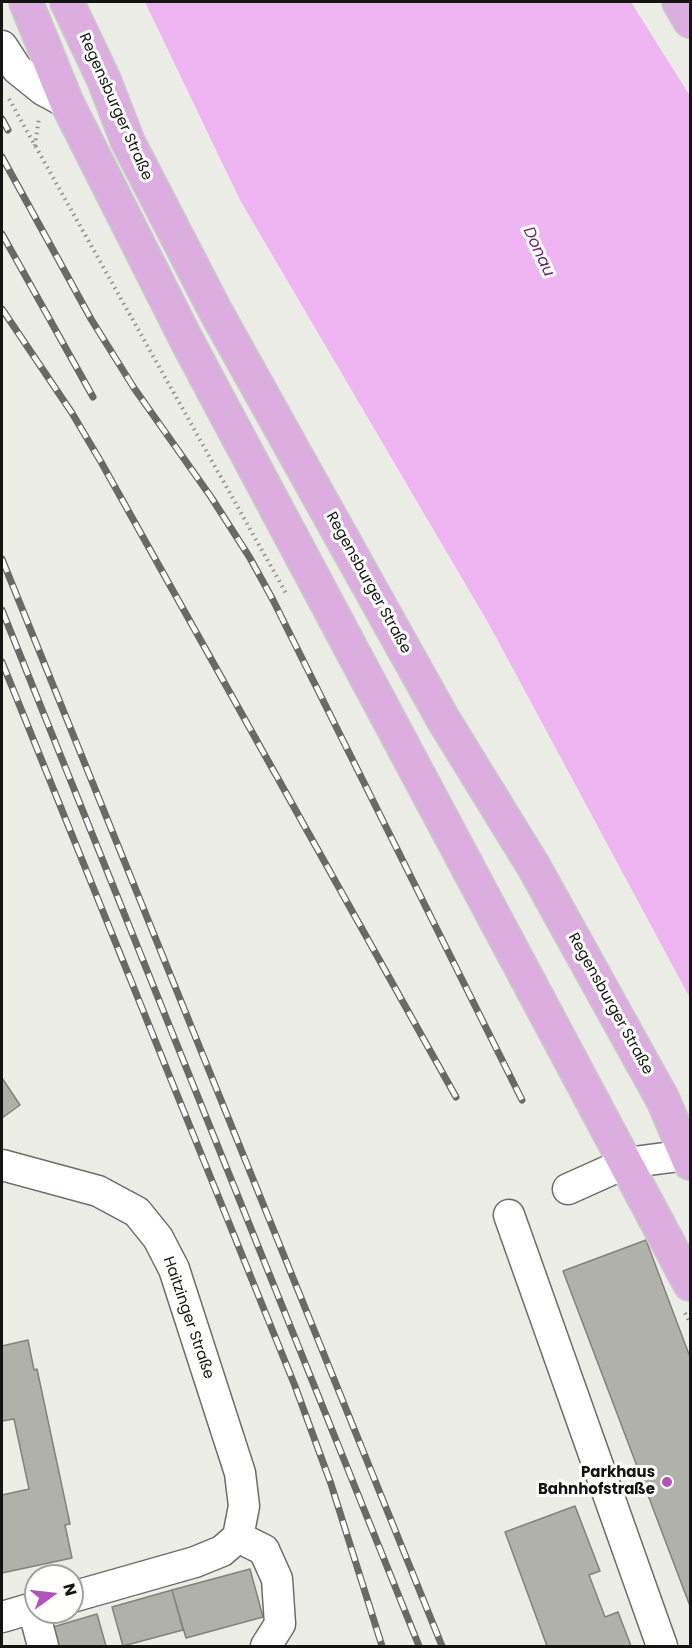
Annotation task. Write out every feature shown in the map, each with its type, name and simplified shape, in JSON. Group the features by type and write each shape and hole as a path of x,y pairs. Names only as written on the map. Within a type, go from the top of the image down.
{"main road":[{"path":"26,2 67,103 187,342 690,1284"},
{"name":"Regensburger Straße","path":"68,2 104,80 128,142 222,323 437,708 534,867 663,1100 688,1159"},
{"path":"680,2 690,21"},
{"path":"67,103 128,142"}],"street":[{"path":"2,46 17,69 43,90 67,103"},
{"name":"Regensburger Straße","path":"568,1188 626,1163 688,1159"},
{"name":"Haitzinger Straße","path":"2,1165 98,1191 137,1212 158,1238 174,1269 240,1473 244,1506 238,1537"},
{"path":"509,1215 662,1647"},
{"path":"84,1594 195,1562 222,1551 238,1537 264,1550 277,1579 280,1624 266,1647"},
{"path":"2,1617 24,1610"},
{"path":"38,1624 43,1647"}],"path":[{"path":"7,95 35,147"}],"water":[{"name":"Donau","path":"145,2 631,2 690,96 690,998 490,626 240,200"}],"building":[{"path":"2,1078 20,1105 2,1118"},
{"name":"Parkhaus Bahnhofstraße","path":"646,1240 690,1357 690,1606 563,1271"},
{"path":"28,1340 34,1370 37,1369 70,1524 65,1525 72,1558 44,1564 24,1564 24,1568 2,1573 2,1495 29,1489 14,1419 2,1421 2,1346"},
{"path":"575,1506 600,1571 589,1575 605,1617 618,1612 631,1646 547,1646 505,1532"},
{"path":"250,1569 263,1617 186,1638 172,1590"},
{"path":"172,1590 183,1630 123,1646 112,1607"},
{"path":"97,1614 106,1646 58,1646 53,1627 63,1624 84,1624 84,1618"}],"railway":[{"path":"2,119 8,130"},
{"path":"2,157 91,319 134,388 211,497 250,558 522,1100"},
{"path":"2,234 93,397"},
{"path":"2,309 72,413 101,462 456,1097"},
{"path":"2,559 442,1646"},
{"path":"2,610 419,1646"},
{"path":"2,662 295,1386 331,1484 382,1646"}],"place":[{"name":"Parkhaus Bahnhofstraße","path":"667,1482"}]}
